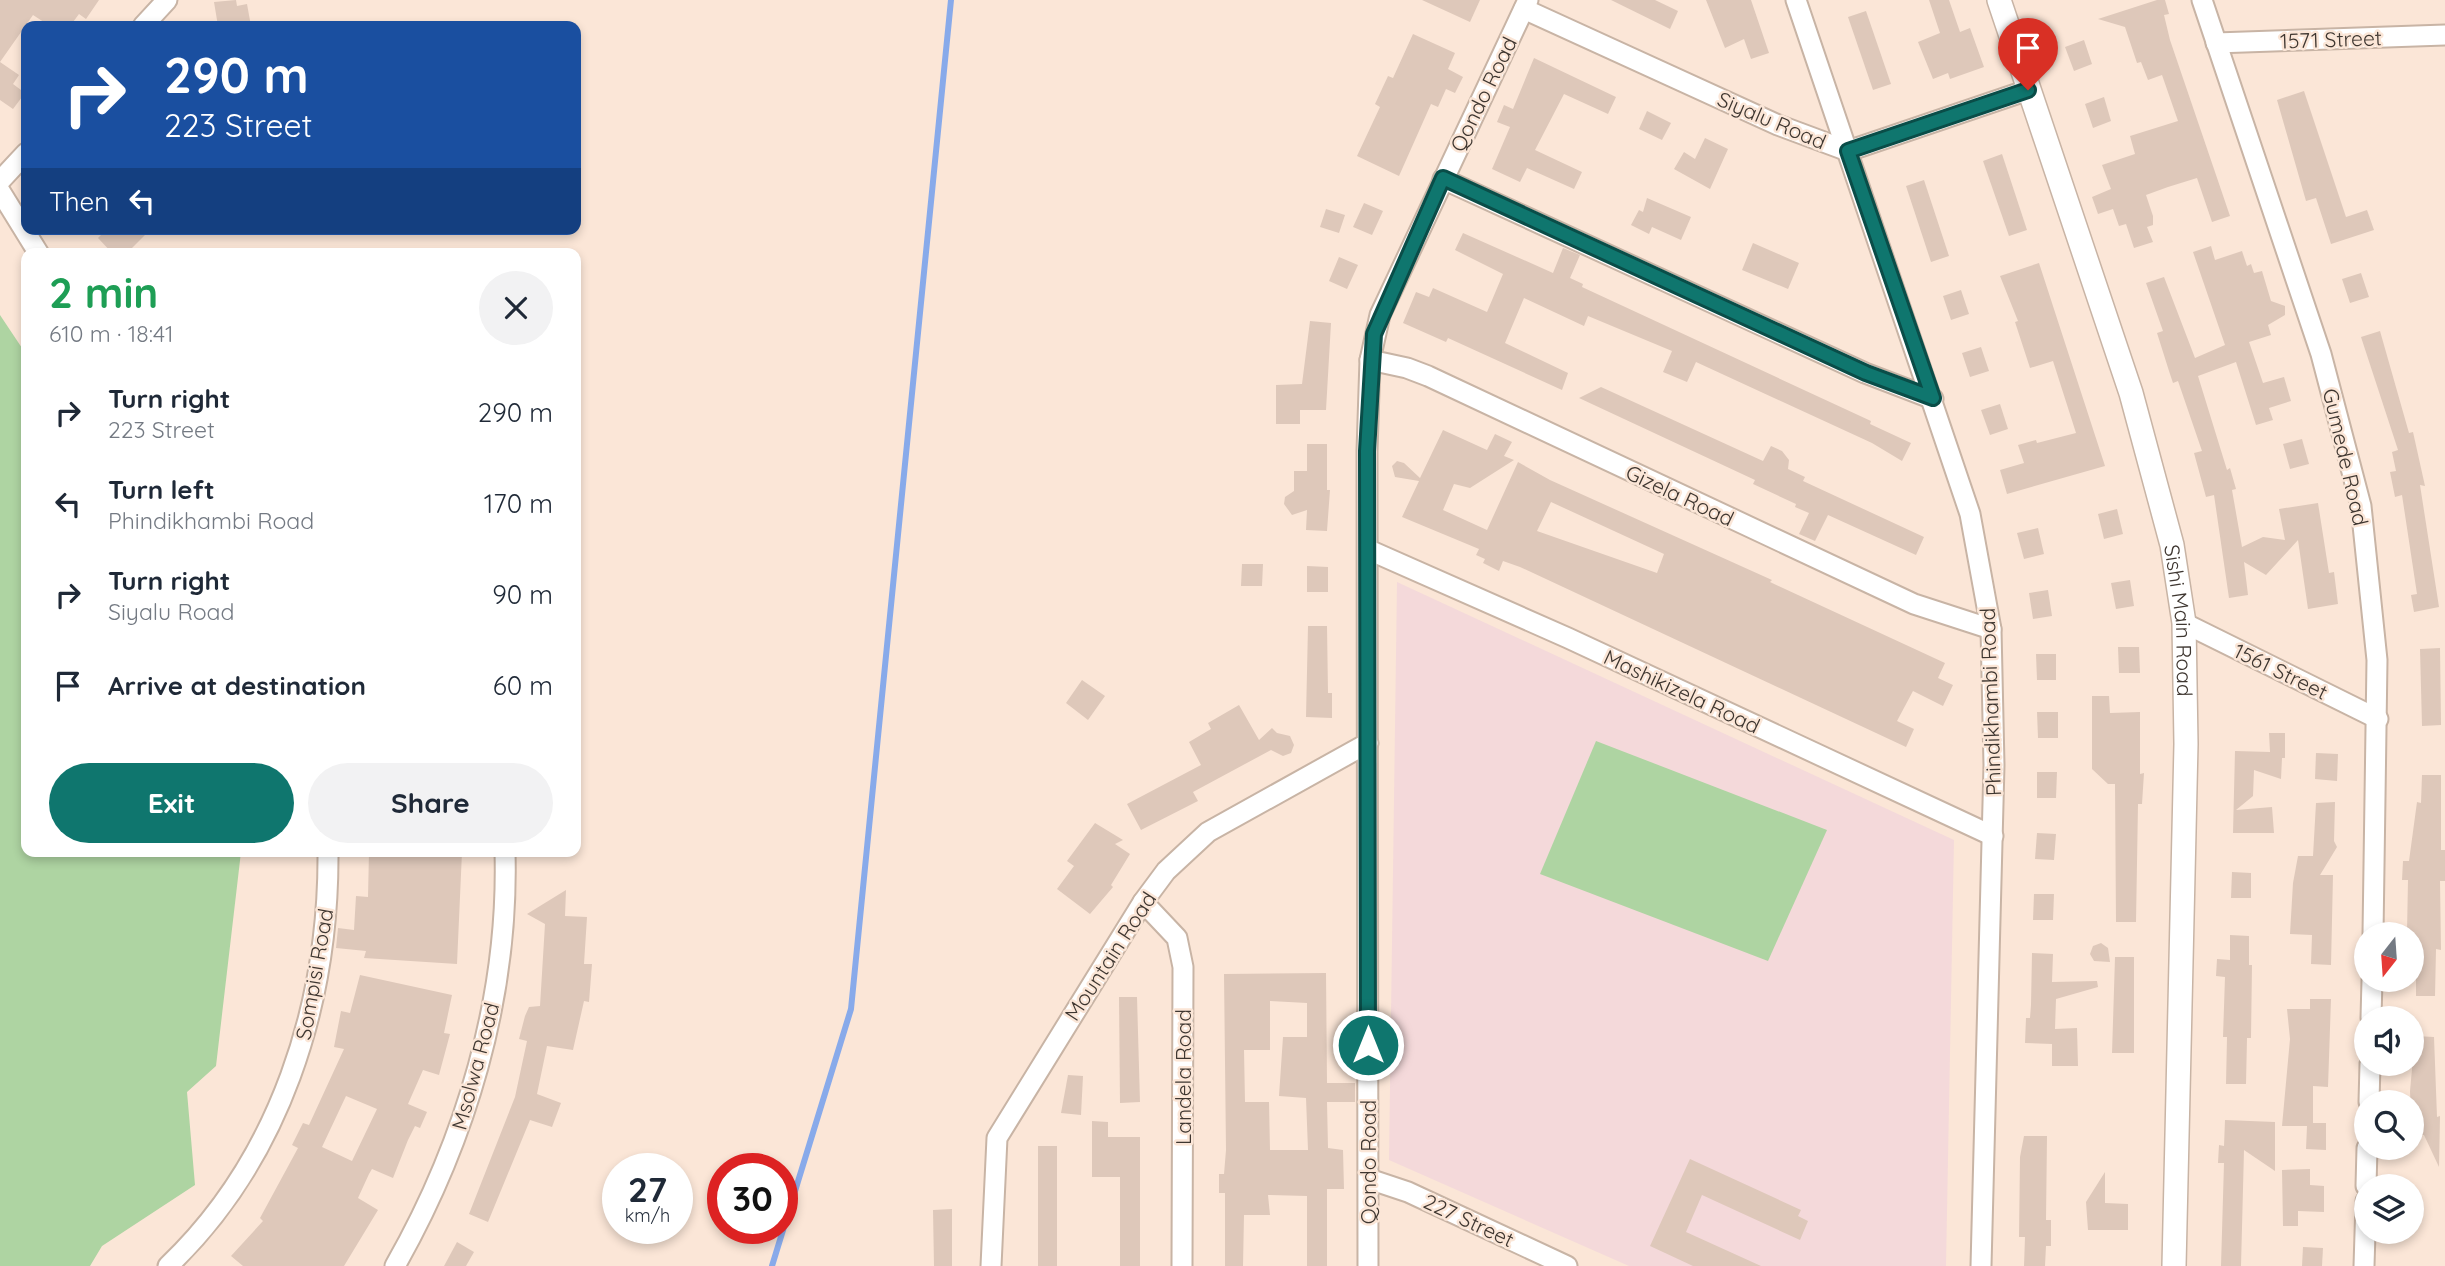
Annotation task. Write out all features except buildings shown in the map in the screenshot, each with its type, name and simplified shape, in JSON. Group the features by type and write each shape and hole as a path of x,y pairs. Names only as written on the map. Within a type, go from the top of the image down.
{"street":[{"path":"148,21 167,0"},
{"name":"Phindikhambi Road","path":"1796,0 1933,398 1970,514 1991,629 1993,836 1981,1266"},
{"name":"Sishi Main Road","path":"1999,0 2135,405 2172,545 2184,623 2186,744 2174,1266"},
{"name":"Gumede Road","path":"2202,0 2321,354 2344,433 2361,506 2373,600 2378,719 2373,922"},
{"name":"Siyalu Road","path":"1526,4 1778,125 1848,151 2028,90"},
{"name":"Qondo Road","path":"1368,1266 1370,360 1380,315 1526,4"},
{"name":"1571 Street","path":"2216,43 2445,35"},
{"path":"0,181 21,158"},
{"path":"1443,178 1866,373 1933,398"},
{"path":"0,191 21,225"},
{"name":"Gizela Road","path":"1370,360 1407,368 1428,376 1914,604 1991,629"},
{"name":"Mashikizela Road","path":"1369,550 1555,632 1993,836"},
{"name":"1561 Street","path":"2184,623 2378,719"},
{"name":"Mountain Road","path":"991,1266 997,1138 1143,902 1166,871 1208,832 1368,743"},
{"name":"Sompisi Road","path":"168,1266 192,1243 251,1164 291,1076 314,997 322,950 328,857"},
{"name":"Msolwa Road","path":"395,1266 443,1169 470,1098 495,992 506,884 505,857"},
{"name":"Landela Road","path":"1143,902 1177,938 1182,967 1182,1266"},
{"name":"227 Street","path":"1368,1179 1408,1192 1567,1266"},
{"path":"2364,1266 2365,1244"}],"shaded area":[{"path":"1397,582 1954,840 1946,1266 1629,1266 1389,1160"}],"green space":[{"path":"0,315 21,346 21,857 240,857 216,1066 187,1092 195,1185 102,1246 90,1266 0,1266"},
{"path":"1596,741 1827,830 1768,961 1540,874"}],"waterway":[{"path":"772,1266 851,1009 951,0"}],"route":[{"path":"1368,1045 1367,451 1370,360 1380,315 1443,178 1866,373 1933,398 1848,151 2028,90"}]}
